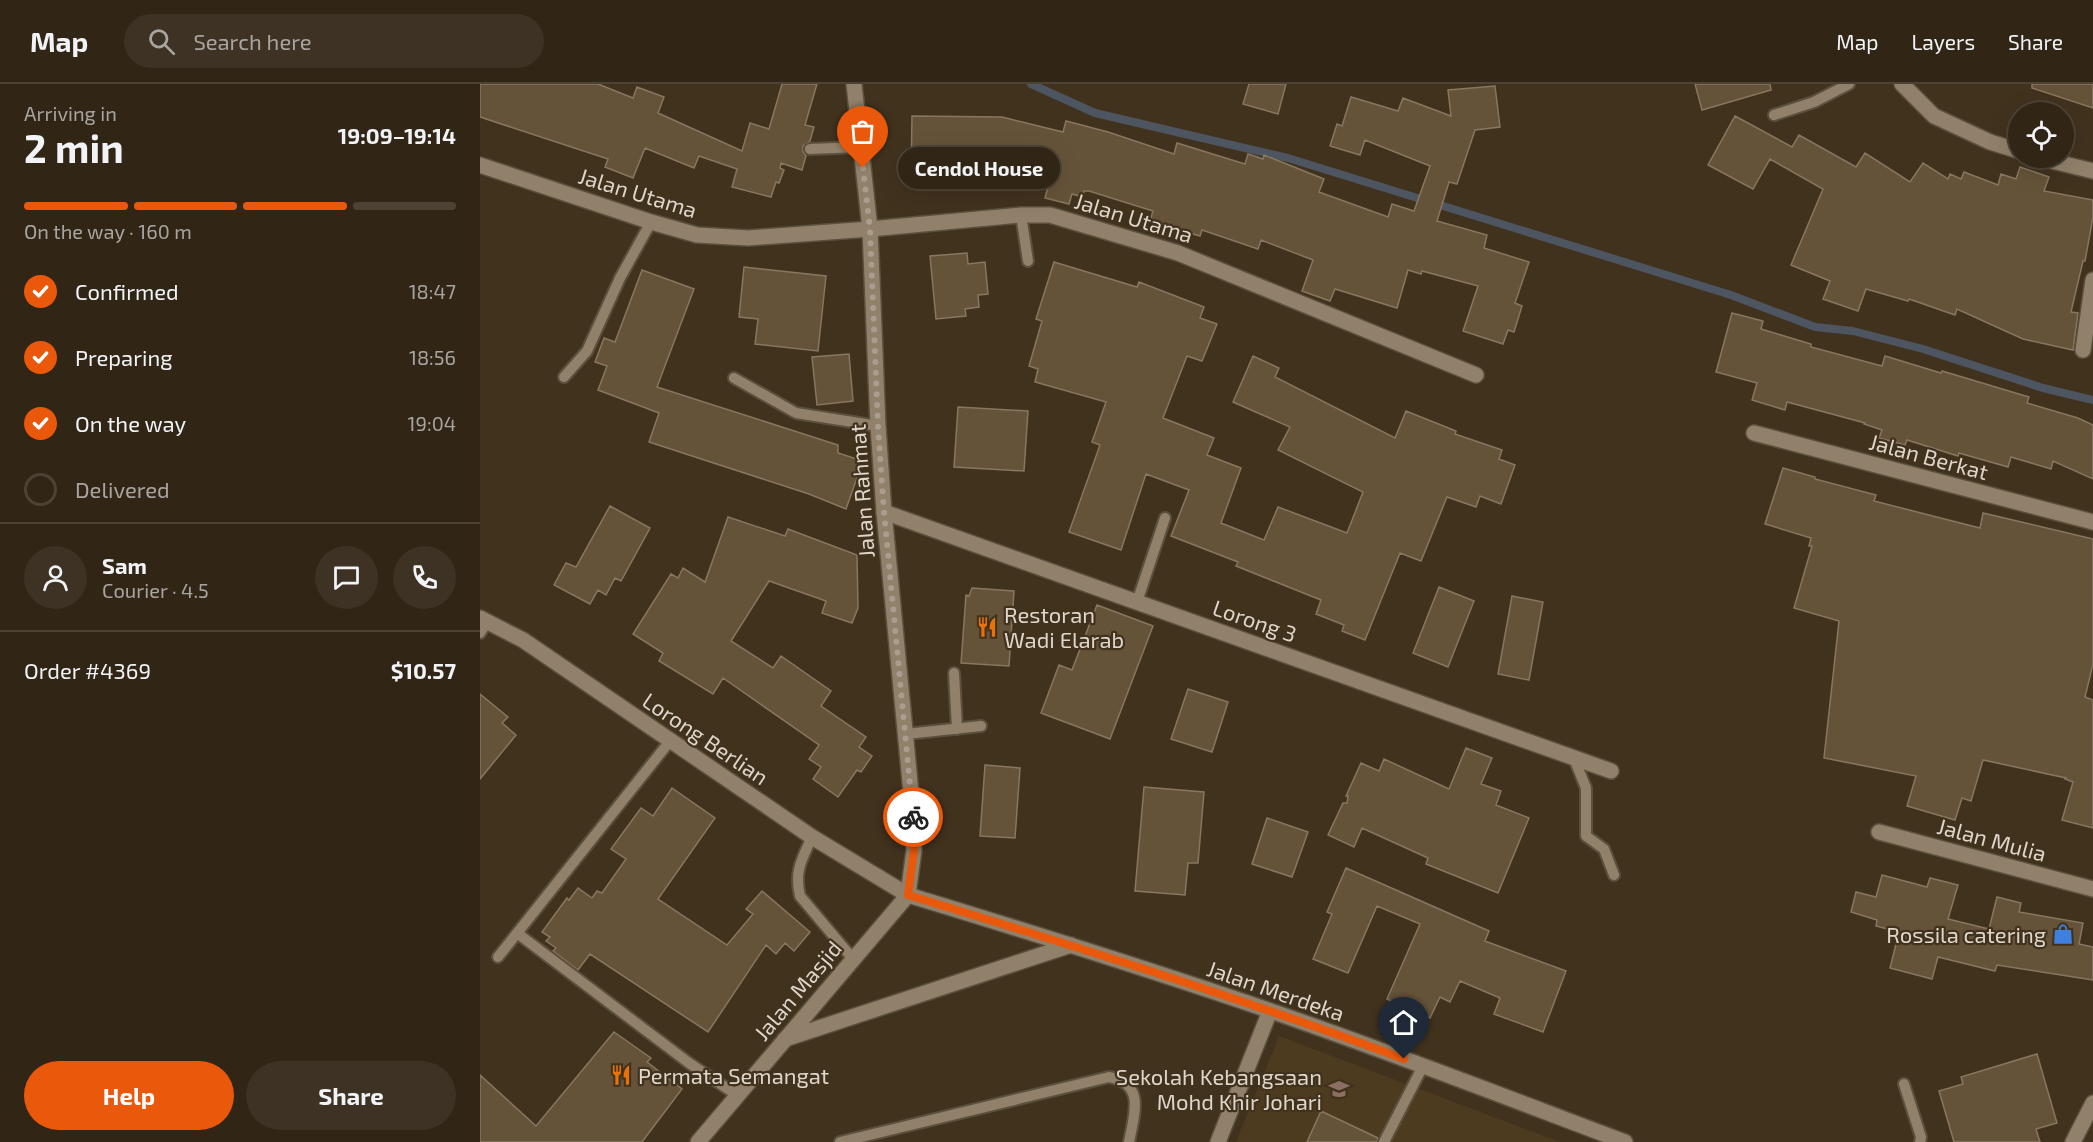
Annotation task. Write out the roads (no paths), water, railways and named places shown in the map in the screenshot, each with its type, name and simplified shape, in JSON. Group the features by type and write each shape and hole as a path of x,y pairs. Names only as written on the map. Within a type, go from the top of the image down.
{"street":[{"name":"Jalan Rahmat","path":"854,84 870,229 884,512 912,803 914,850 908,895"},
{"path":"1902,84 1934,116 1990,142 2008,148"},
{"name":"Jalan Utama","path":"480,165 697,235 748,238 1021,215 1050,215 1178,253 1476,375"},
{"path":"2074,166 2093,171"},
{"path":"2083,351 2093,280"},
{"name":"Jalan Berkat","path":"1754,433 2093,522"},
{"name":"Lorong 3","path":"884,512 1611,771"},
{"name":"Lorong Berlian","path":"483,624 523,640 812,837 908,895"},
{"name":"Jalan Mulia","path":"1879,832 2093,889"},
{"name":"Jalan Merdeka","path":"908,895 1071,945 1270,1011 1625,1142"},
{"name":"Jalan Masjid","path":"703,1140 737,1095 908,895"},
{"path":"785,1040 1071,945"},
{"path":"1218,1142 1270,1011"},
{"path":"2073,1142 2093,1103"}],"lane":[{"path":"1774,116 1814,102 1850,84"},
{"path":"810,149 860,147"},
{"path":"1021,215 1028,261"},
{"path":"564,377 587,351 620,278 651,222"},
{"path":"734,378 796,412 878,426"},
{"path":"1137,602 1165,518"},
{"path":"954,673 957,729"},
{"path":"906,734 981,726"},
{"path":"498,957 670,741"},
{"path":"1573,756 1586,788 1586,836 1604,849 1614,875"},
{"path":"812,837 798,867 797,884 800,896 853,959"},
{"path":"517,933 689,1063 737,1095"},
{"path":"1384,1142 1423,1066"},
{"path":"840,1142 1109,1077 1122,1079 1132,1090 1136,1103 1129,1142"},
{"path":"1904,1084 1920,1142"}],"waterway":[{"path":"1031,84 1095,113 1288,158 1731,295 1815,327 1853,331 1923,349 2043,388 2093,400"}],"place":[{"name":"Cendol House","path":"863,168"},
{"name":"Restoran Wadi Elarab","path":"987,627"},
{"name":"Rossila catering","path":"2063,934"},
{"name":"Permata Semangat","path":"621,1075"},
{"name":"Sekolah Kebangsaan Mohd Khir Johari","path":"1339,1089"}]}
